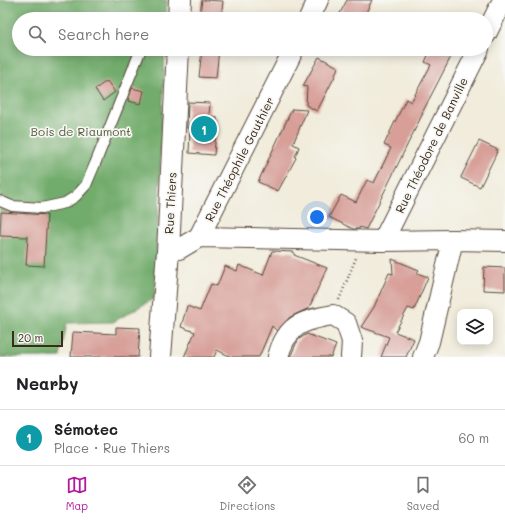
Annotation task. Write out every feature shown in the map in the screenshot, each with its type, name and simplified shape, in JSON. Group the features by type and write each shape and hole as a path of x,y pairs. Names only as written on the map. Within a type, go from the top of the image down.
{"street":[{"path":"179,12 180,0"},
{"path":"312,12 318,0"},
{"path":"493,20 503,0"},
{"name":"Rue Thiers","path":"160,357 168,251 178,56"},
{"name":"Rue Théophile Gauthier","path":"199,237 290,56"},
{"name":"Rue Théodore de Banville","path":"383,241 476,56"},
{"path":"168,251 178,249 199,237 363,239 383,241 505,241"},
{"path":"423,357 429,342 453,240"},
{"path":"278,357 281,345 292,329 311,319 333,315 346,323 352,341 351,357"}],"lane":[{"path":"0,201 12,206 42,208 65,204 76,196 86,185 138,56"}],"path":[{"path":"333,315 363,239"}],"green space":[{"name":"Bois de Riaumont","path":"0,0 167,0 166,12 12,12 12,56 165,56 155,298 113,322 67,323 60,357 0,357"}],"building":[{"path":"202,0 223,1 222,12 200,12"},
{"path":"347,0 372,0 366,12 341,12"},
{"path":"201,56 218,56 216,78 199,77"},
{"path":"428,56 451,56 366,229 360,227 359,229 353,229 329,217 341,195 356,202 367,180 374,183 391,148 384,145 390,132 406,99 411,102 431,65 425,62"},
{"path":"319,57 338,67 317,111 306,105 307,87 303,86"},
{"path":"107,81 115,92 103,101 95,89"},
{"path":"132,88 144,91 141,104 128,101"},
{"path":"188,102 210,103 209,116 217,117 214,155 189,153 190,129 187,128"},
{"path":"292,109 307,110 293,144 299,147 295,157 296,158 278,191 258,182"},
{"path":"479,141 498,150 480,187 461,178"},
{"path":"1,212 47,215 44,266 26,265 28,237 0,236"},
{"path":"272,251 294,252 294,255 327,268 309,308 290,317 277,331 272,326 259,357 231,357 217,350 214,357 184,357 195,332 181,327 187,306 200,311 211,284 217,286 225,266 237,271 239,265 263,275"},
{"path":"392,259 419,270 417,273 428,277 414,310 408,308 395,332 414,339 406,357 381,357 389,337 361,327 374,307 389,273 393,274"},
{"path":"484,267 505,268 505,291 483,290"},
{"path":"116,327 140,328 138,357 71,357 73,332 116,334"},
{"path":"307,334 336,345 331,357 290,357 299,339"}],"place":[{"name":"Sémotec","path":"204,129"}]}
